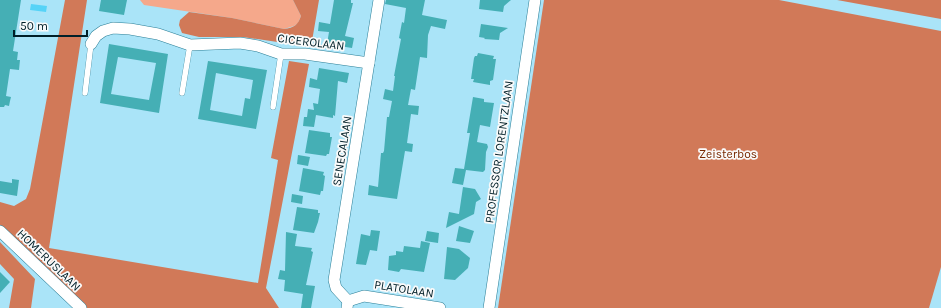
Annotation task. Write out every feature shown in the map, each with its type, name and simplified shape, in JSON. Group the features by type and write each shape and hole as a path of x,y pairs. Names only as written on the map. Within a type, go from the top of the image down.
{"street":[{"name":"SENECALAAN","path":"347,305 336,288 334,280 379,0"},
{"name":"PROFESSOR LORENTZLAAN","path":"489,308 535,0"},
{"name":"CICEROLAAN","path":"91,44 96,36 103,31 113,28 144,31 190,45 240,43 258,46 282,54 306,54 369,63"},
{"name":"HOMERUSLAAN","path":"0,231 81,308"},
{"name":"PLATOLAAN","path":"347,305 364,296 440,308"}],"lane":[{"path":"85,93 91,44"},
{"path":"182,93 190,45"},
{"path":"273,107 282,54"}],"shaded area":[{"path":"140,0 293,0 301,16 298,23 284,29 232,18 144,5"}],"green space":[{"path":"65,0 87,0 49,248 258,283 278,160 271,158 289,61 309,64 266,288 279,308 85,308 0,225 0,202 14,206 26,199 30,189"},
{"path":"293,0 319,0 311,47 243,37 199,37 182,33 179,25 180,20 189,12 232,18 287,29 295,26 301,16"},
{"name":"Zeisterbos","path":"544,0 779,0 941,31 941,267 929,308 498,308"},
{"path":"837,0 941,0 941,19"},
{"path":"0,242 35,279 31,308 9,308 14,279 0,264"}],"water":[{"path":"31,4 47,6 46,12 30,10"}],"building":[{"path":"0,0 21,0 13,51 18,52 17,60 20,60 19,70 10,69 6,96 11,97 9,106 5,105 4,107 0,107"},
{"path":"101,0 127,0 124,15 99,11"},
{"path":"334,0 351,0 351,3 353,3 345,36 354,38 352,48 327,44 329,32 318,31 319,22 330,24"},
{"path":"386,0 425,0 422,15 447,20 445,29 431,26 428,35 427,58 420,57 415,90 411,89 408,105 419,106 418,115 411,114 407,143 413,144 412,152 405,151 397,199 368,195 369,185 378,187 381,153 384,151 387,117 389,117 392,101 383,99 385,89 393,91 394,76 401,39 399,38 402,22 404,23 406,8 385,4"},
{"path":"480,0 511,0 504,6 503,12 479,9"},
{"path":"481,24 508,28 500,33 499,40 484,39 485,38 479,37"},
{"path":"109,44 168,54 159,113 100,103","holes":["118,57 156,63 149,100 111,94"]},
{"path":"478,53 494,56 493,59 496,59 493,80 490,81 490,85 473,82 474,79 471,79 474,58"},
{"path":"208,61 267,70 256,129 198,119","holes":["216,73 253,80 250,99 245,98 242,116 210,110"]},
{"path":"319,68 349,73 347,83 338,81 335,116 333,115 333,118 316,115 314,127 303,126 304,117 307,117 308,109 314,110 313,103 318,104 320,89 309,87 310,78 317,80"},
{"path":"473,97 484,99 484,102 494,103 490,127 480,125 477,142 487,144 488,147 486,152 485,170 483,172 466,170 463,185 452,183 455,168 464,169 470,133 467,133"},
{"path":"309,130 330,133 330,137 332,137 329,154 326,156 305,153"},
{"path":"298,155 310,157 308,166 297,164"},
{"path":"303,168 324,172 323,175 325,176 323,191 321,191 320,195 299,191"},
{"path":"12,179 19,180 17,196 0,193 0,181 12,183"},
{"path":"463,187 475,189 481,199 476,202 474,214 446,228 449,212 459,214"},
{"path":"292,194 303,196 302,204 291,202"},
{"path":"297,207 318,210 318,213 320,213 314,233 293,230"},
{"path":"459,226 474,231 470,243 456,241"},
{"path":"371,230 380,231 377,251 370,250 366,265 356,264 361,234 370,236"},
{"path":"427,231 439,233 438,243 425,241"},
{"path":"286,232 297,234 295,246 312,248 311,251 313,252 306,285 315,286 311,308 301,308 303,294 284,291 285,280 278,279 280,270 285,271"},
{"path":"421,241 430,243 424,272 401,269 399,272 388,270 389,256 396,255 396,251 403,252 404,246 420,248"},
{"path":"447,247 459,249 470,258 468,268 455,280 444,279"},
{"path":"0,272 10,282 0,293"}]}
